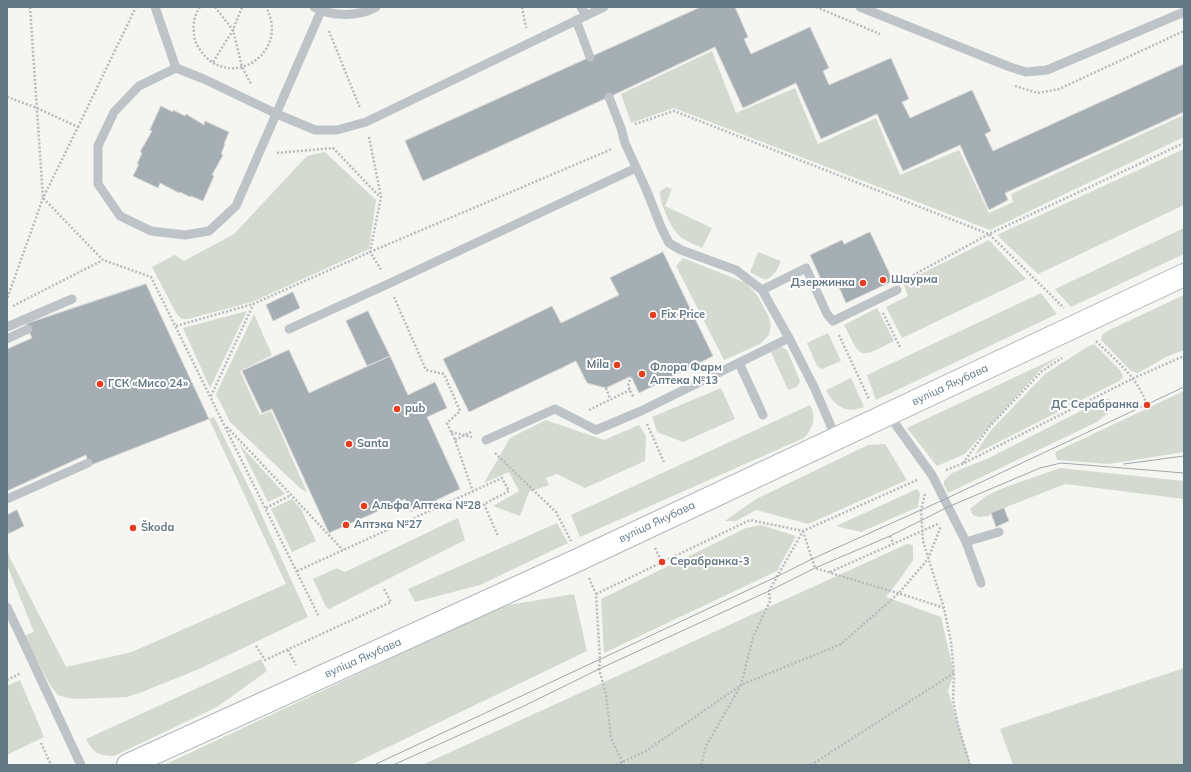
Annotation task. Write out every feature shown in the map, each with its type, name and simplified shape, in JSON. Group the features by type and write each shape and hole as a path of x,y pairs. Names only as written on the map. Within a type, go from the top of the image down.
{"main road":[{"name":"вуліца Якубава","path":"128,765 573,562 1184,275"}],"lane":[{"path":"155,7 176,68"},
{"path":"376,7 370,10 345,15 317,9 277,114 236,206 209,231 185,235 151,231 120,216 98,184 98,146 114,112 119,106 139,86 176,68 204,79 277,114 316,130 337,130 366,122 604,7"},
{"path":"581,7 586,16"},
{"path":"860,7 1026,72 1047,70 1184,12"},
{"path":"576,20 590,57"},
{"path":"609,97 621,128 625,144 669,243 682,250 736,270 762,290 815,389 836,438"},
{"path":"289,329 636,168"},
{"path":"762,290 806,268 827,314 833,322 877,300 898,286"},
{"path":"7,327 72,299"},
{"path":"7,338 28,329"},
{"path":"486,440 555,409 596,430 641,412 789,338"},
{"path":"739,363 763,415"},
{"path":"888,414 932,475 966,542 981,583"},
{"path":"7,499 88,463"},
{"path":"966,542 999,532"},
{"path":"7,607 81,765"}],"path":[{"path":"30,7 43,198 103,260 151,277 320,617"},
{"path":"7,300 43,198 136,7"},
{"path":"200,7 197,11 193,24 194,37 199,50 208,60 220,66 232,68 242,67 256,61 265,52 271,40 272,28 270,15 266,7"},
{"path":"215,7 233,30 242,67 261,106"},
{"path":"204,79 233,30 242,7"},
{"path":"522,7 529,42"},
{"path":"7,97 37,108 78,127"},
{"path":"621,128 674,111 989,234 1040,283"},
{"path":"898,286 989,234 1184,143"},
{"path":"176,326 253,304 370,252 625,144"},
{"path":"258,154 333,148 381,197"},
{"path":"374,258 385,274 426,370 444,374 460,412 447,423 452,432 473,492"},
{"path":"7,309 103,260"},
{"path":"877,300 900,347"},
{"path":"211,396 253,304"},
{"path":"833,322 854,369"},
{"path":"962,464 990,426 1042,372 1068,355"},
{"path":"623,763 611,738 606,694 599,669 600,660 596,594 750,520 802,531 924,476 932,475 962,464 1134,378 1184,356"},
{"path":"628,386 631,376"},
{"path":"1134,378 1143,393 1147,405"},
{"path":"606,388 610,400"},
{"path":"225,424 343,550"},
{"path":"648,428 664,462"},
{"path":"452,432 486,440 491,449 556,512"},
{"path":"932,475 927,484 921,510 923,541 944,608 951,642 956,718 970,765"},
{"path":"297,572 502,478 509,491 484,504 498,536"},
{"path":"266,508 291,495"},
{"path":"616,765 646,751 741,685 841,644 899,592 928,559 943,522 829,572"},
{"path":"802,531 816,568 865,584 899,592 944,608"},
{"path":"701,765 706,746 741,685 753,637 770,601 769,591 802,531"},
{"path":"890,536 893,543"},
{"path":"256,646 265,660 271,658 391,602 384,587"},
{"path":"812,765 954,673"},
{"path":"7,680 17,675"},
{"path":"41,743 51,765"}],"shaded area":[{"path":"712,51 736,113 795,88 818,144 876,118 900,175 959,150 989,213 1013,202 1011,194 1184,115 1184,137 990,230 674,108 631,123 621,94"},
{"path":"1184,149 1184,205 1038,274 997,235"},
{"path":"325,152 376,200 369,249 252,302 188,319 182,319 176,313 152,267 175,255 184,261 234,234 307,156"},
{"path":"667,187 672,189 665,206 712,228 702,248 682,238 670,223 660,196 660,191"},
{"path":"1184,228 1184,254 1071,307 1055,289"},
{"path":"989,240 1026,279 902,338 886,307 908,296 903,283"},
{"path":"758,252 781,261 773,275 765,280 750,272"},
{"path":"683,258 746,283 757,295 768,315 771,325 769,335 760,344 724,360 676,266"},
{"path":"1041,293 1057,314 876,400 867,375"},
{"path":"1184,295 1184,350 1166,357 1138,373 1131,371 1101,340 1102,335 1107,331"},
{"path":"877,308 894,341 874,351 862,353 854,345 844,325"},
{"path":"247,311 210,388 183,328"},
{"path":"254,314 272,355 240,371 260,415 271,411 307,492 301,489 230,422 216,394"},
{"path":"828,333 841,361 822,369 817,366 807,343"},
{"path":"1094,344 1120,370 1123,376 1121,380 975,454 991,430 1045,374"},
{"path":"781,347 787,350 800,381 797,387 788,390 771,352"},
{"path":"1062,355 1042,368 965,454 937,466 907,428"},
{"path":"851,378 864,407 852,410 842,408 837,405 826,390"},
{"path":"721,388 735,419 683,442 657,432 652,417"},
{"path":"1184,391 1184,452 1109,464 1057,460 1055,452"},
{"path":"1104,399 1109,399 1111,410 1097,422 948,493 944,485 944,481 952,473 989,458"},
{"path":"810,405 814,418 810,431 804,438 580,537 571,515"},
{"path":"214,417 254,498 308,617 199,669 127,697 79,699 67,698 58,695 50,685 24,636 34,632 7,565 7,549 10,558 66,667 132,652 286,584 209,419"},
{"path":"546,420 604,440 639,425 646,436 645,461 585,488 557,474 546,478 549,485 529,492 520,516 493,506 519,491 509,472 484,483 510,438"},
{"path":"239,444 285,494 268,502"},
{"path":"885,444 907,480 808,524 756,510 736,521 725,521 756,499 868,445"},
{"path":"1060,468 1184,481 1184,499 1065,484 991,513 989,516 979,517 973,515 970,509 986,496 1003,488"},
{"path":"917,489 920,493 918,507 861,532 836,526"},
{"path":"292,499 301,509 316,541 292,552 271,509"},
{"path":"458,518 465,540 329,609 326,607 313,579 337,568 345,572"},
{"path":"557,523 568,543 480,585 415,602 408,589"},
{"path":"761,525 796,536 777,571 604,653 601,599 746,528"},
{"path":"907,544 913,545 913,560 886,597 941,617 954,673 948,691 971,765 422,765"},
{"path":"574,594 587,651 351,765 164,765 503,606"},
{"path":"261,659 267,671 217,707 114,756 100,754 91,747 86,739"},
{"path":"1184,668 1184,765 1013,765 1000,729"},
{"path":"20,680 44,737 7,755 7,686"}],"building":[{"path":"701,7 735,7 748,37 744,39 751,54 810,27 829,68 823,71 829,85 891,58 909,99 902,102 910,118 972,90 991,131 985,134 993,151 1184,64 1184,112 1005,193 1008,200 989,210 960,145 903,171 877,114 821,139 796,83 743,108 715,47 609,97 423,181 405,141"},
{"path":"161,106 185,116 186,114 204,125 205,121 229,132 221,154 223,155 212,175 214,176 203,201 180,192 179,193 160,183 158,188 133,176 139,164 137,164 142,153 140,152 152,131 150,130"},
{"path":"870,232 893,281 846,303 835,278 823,284 810,255 842,240 844,244"},
{"path":"663,252 713,356 639,393 631,376 606,388 587,383 576,361 469,412 443,359 552,306 561,323 619,295 610,278"},
{"name":"ГСК «Мисо 24»","path":"146,284 209,419 91,465 88,463 86,455 7,491 7,349 32,338 26,324"},
{"path":"293,292 300,308 273,321 266,305"},
{"path":"368,311 390,356 367,366 346,321"},
{"path":"289,350 309,393 390,356 408,395 435,382 447,408 427,417 460,489 411,512 405,499 329,533 272,409 262,413 242,371"},
{"path":"1004,508 1009,521 996,527 991,513"},
{"path":"17,510 24,526 8,534 7,515"}],"tram line":[{"path":"374,765 812,559 943,500 1184,387"},
{"path":"1124,464 1184,456"},
{"path":"393,765 524,706 599,669 769,591 815,568 890,536 948,507 1040,468 1061,463 1184,473"}],"place":[{"name":"Шаурма","path":"883,280"},
{"name":"Дзержинка","path":"863,283"},
{"name":"Fix Price","path":"653,315"},
{"name":"Mila","path":"617,365"},
{"name":"Флора Фарм Аптека №13","path":"642,374"},
{"name":"ГСК «Мисо 24»","path":"100,384"},
{"name":"ДС Серабранка","path":"1147,405"},
{"name":"pub","path":"397,409"},
{"name":"Santa","path":"349,444"},
{"name":"Альфа Аптека №28","path":"364,506"},
{"name":"Аптэка №27","path":"346,525"},
{"name":"Škoda","path":"133,528"},
{"name":"Серабранка-3","path":"662,562"}]}
